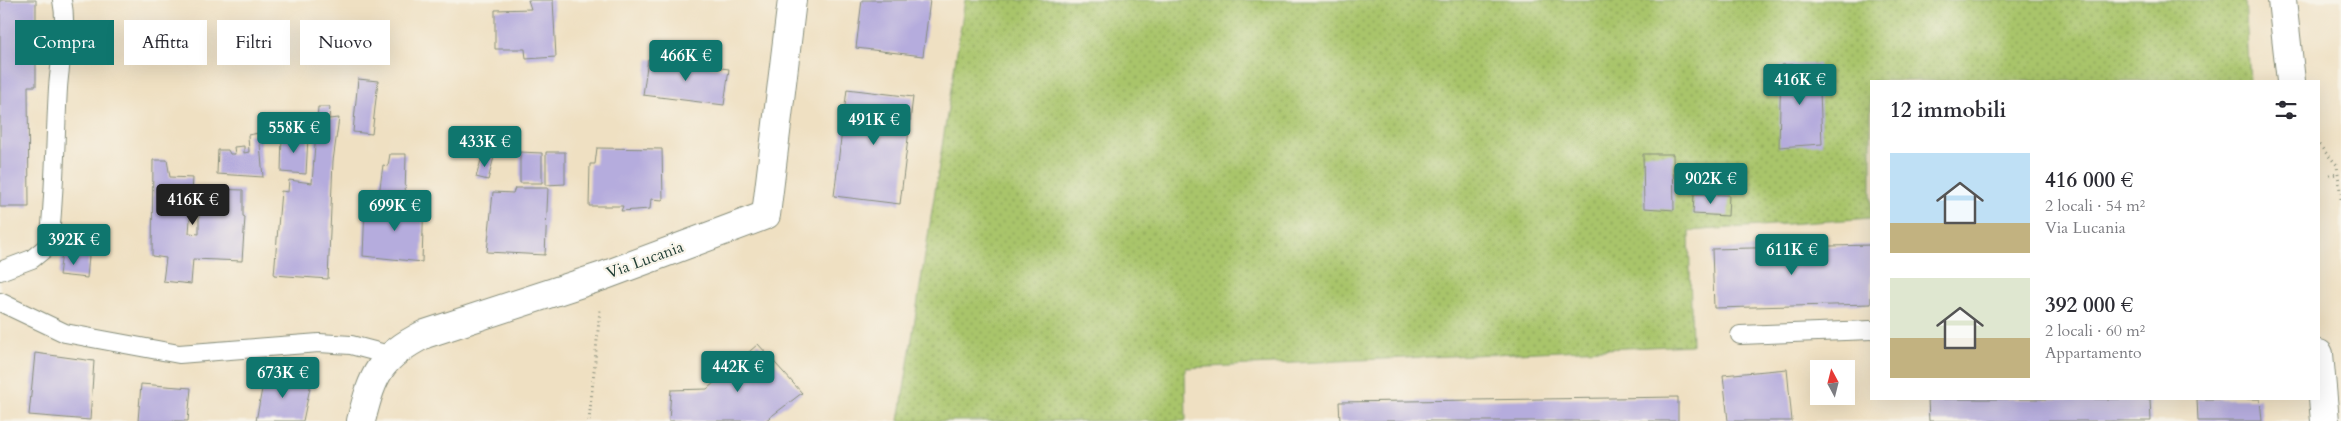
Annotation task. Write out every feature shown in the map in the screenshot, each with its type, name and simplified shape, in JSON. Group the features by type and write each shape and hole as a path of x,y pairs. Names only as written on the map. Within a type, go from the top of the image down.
{"street":[{"name":"Via Lucania","path":"361,421 374,378 389,355 425,334 603,276 766,215 792,0"},
{"path":"2282,0 2291,80"},
{"path":"2320,365 2325,421"}],"lane":[{"path":"0,271 32,259 49,245 57,144 58,88 66,16 62,0"},
{"path":"0,302 65,333 179,354 319,343 351,345 389,355"},
{"path":"1740,335 1870,330"}],"path":[{"path":"2320,146 2337,165 2341,199"},
{"path":"2329,175 2338,174"},
{"path":"589,421 603,276"}],"green space":[{"path":"965,0 2245,0 2250,80 1870,80 1870,218 1689,231 1692,345 1185,368 1186,421 899,421"}],"building":[{"path":"0,0 36,0 36,20 15,20 15,65 36,65 36,86 28,86 29,207 0,207"},
{"path":"528,0 553,0 556,57 526,59 525,49 495,49 495,10 531,9"},
{"path":"862,0 930,0 923,56 856,48"},
{"path":"648,59 729,69 724,105 643,95"},
{"path":"1819,64 1822,144 1779,147 1781,65"},
{"path":"358,79 378,81 372,134 353,132"},
{"path":"847,89 913,97 900,204 834,196"},
{"path":"318,107 330,107 329,119 339,118 333,161 328,279 274,275 281,191 288,192 289,180 312,183"},
{"path":"259,133 263,177 217,174 218,150 228,150 230,154 235,154 234,147 244,146 244,153 249,152 248,135"},
{"path":"282,135 308,137 306,174 281,172"},
{"path":"597,148 662,149 663,200 651,199 650,209 621,211 623,206 589,206 590,164 595,164"},
{"path":"520,152 542,153 542,183 520,183"},
{"path":"546,152 565,152 565,184 546,185"},
{"path":"390,154 406,154 405,199 379,195 383,165 388,166"},
{"path":"1643,154 1673,154 1674,210 1644,208"},
{"path":"482,157 494,157 488,180 476,177"},
{"path":"153,160 167,160 170,177 193,178 189,233 199,234 199,211 213,213 215,189 243,190 243,216 245,217 242,261 193,259 191,284 163,281 166,258 152,256"},
{"path":"515,188 548,188 545,255 487,252 493,192 513,193"},
{"path":"1694,194 1729,195 1728,216 1693,214"},
{"path":"410,195 424,195 422,262 363,256 365,205 410,210"},
{"path":"1870,245 1870,304 1714,308 1712,249"},
{"path":"62,253 89,256 87,278 59,275"},
{"path":"758,344 802,393 765,421 669,421 671,390 707,389"},
{"path":"35,353 94,361 90,420 29,415"},
{"path":"1787,369 1792,421 1728,421 1723,375"},
{"path":"265,373 311,383 303,421 256,421"},
{"path":"141,384 191,388 188,421 138,421"},
{"path":"1678,397 1678,421 1340,421 1339,402"},
{"path":"1928,400 2150,400 2151,421 1929,421"},
{"path":"2197,400 2260,400 2262,421 2198,421"}]}
